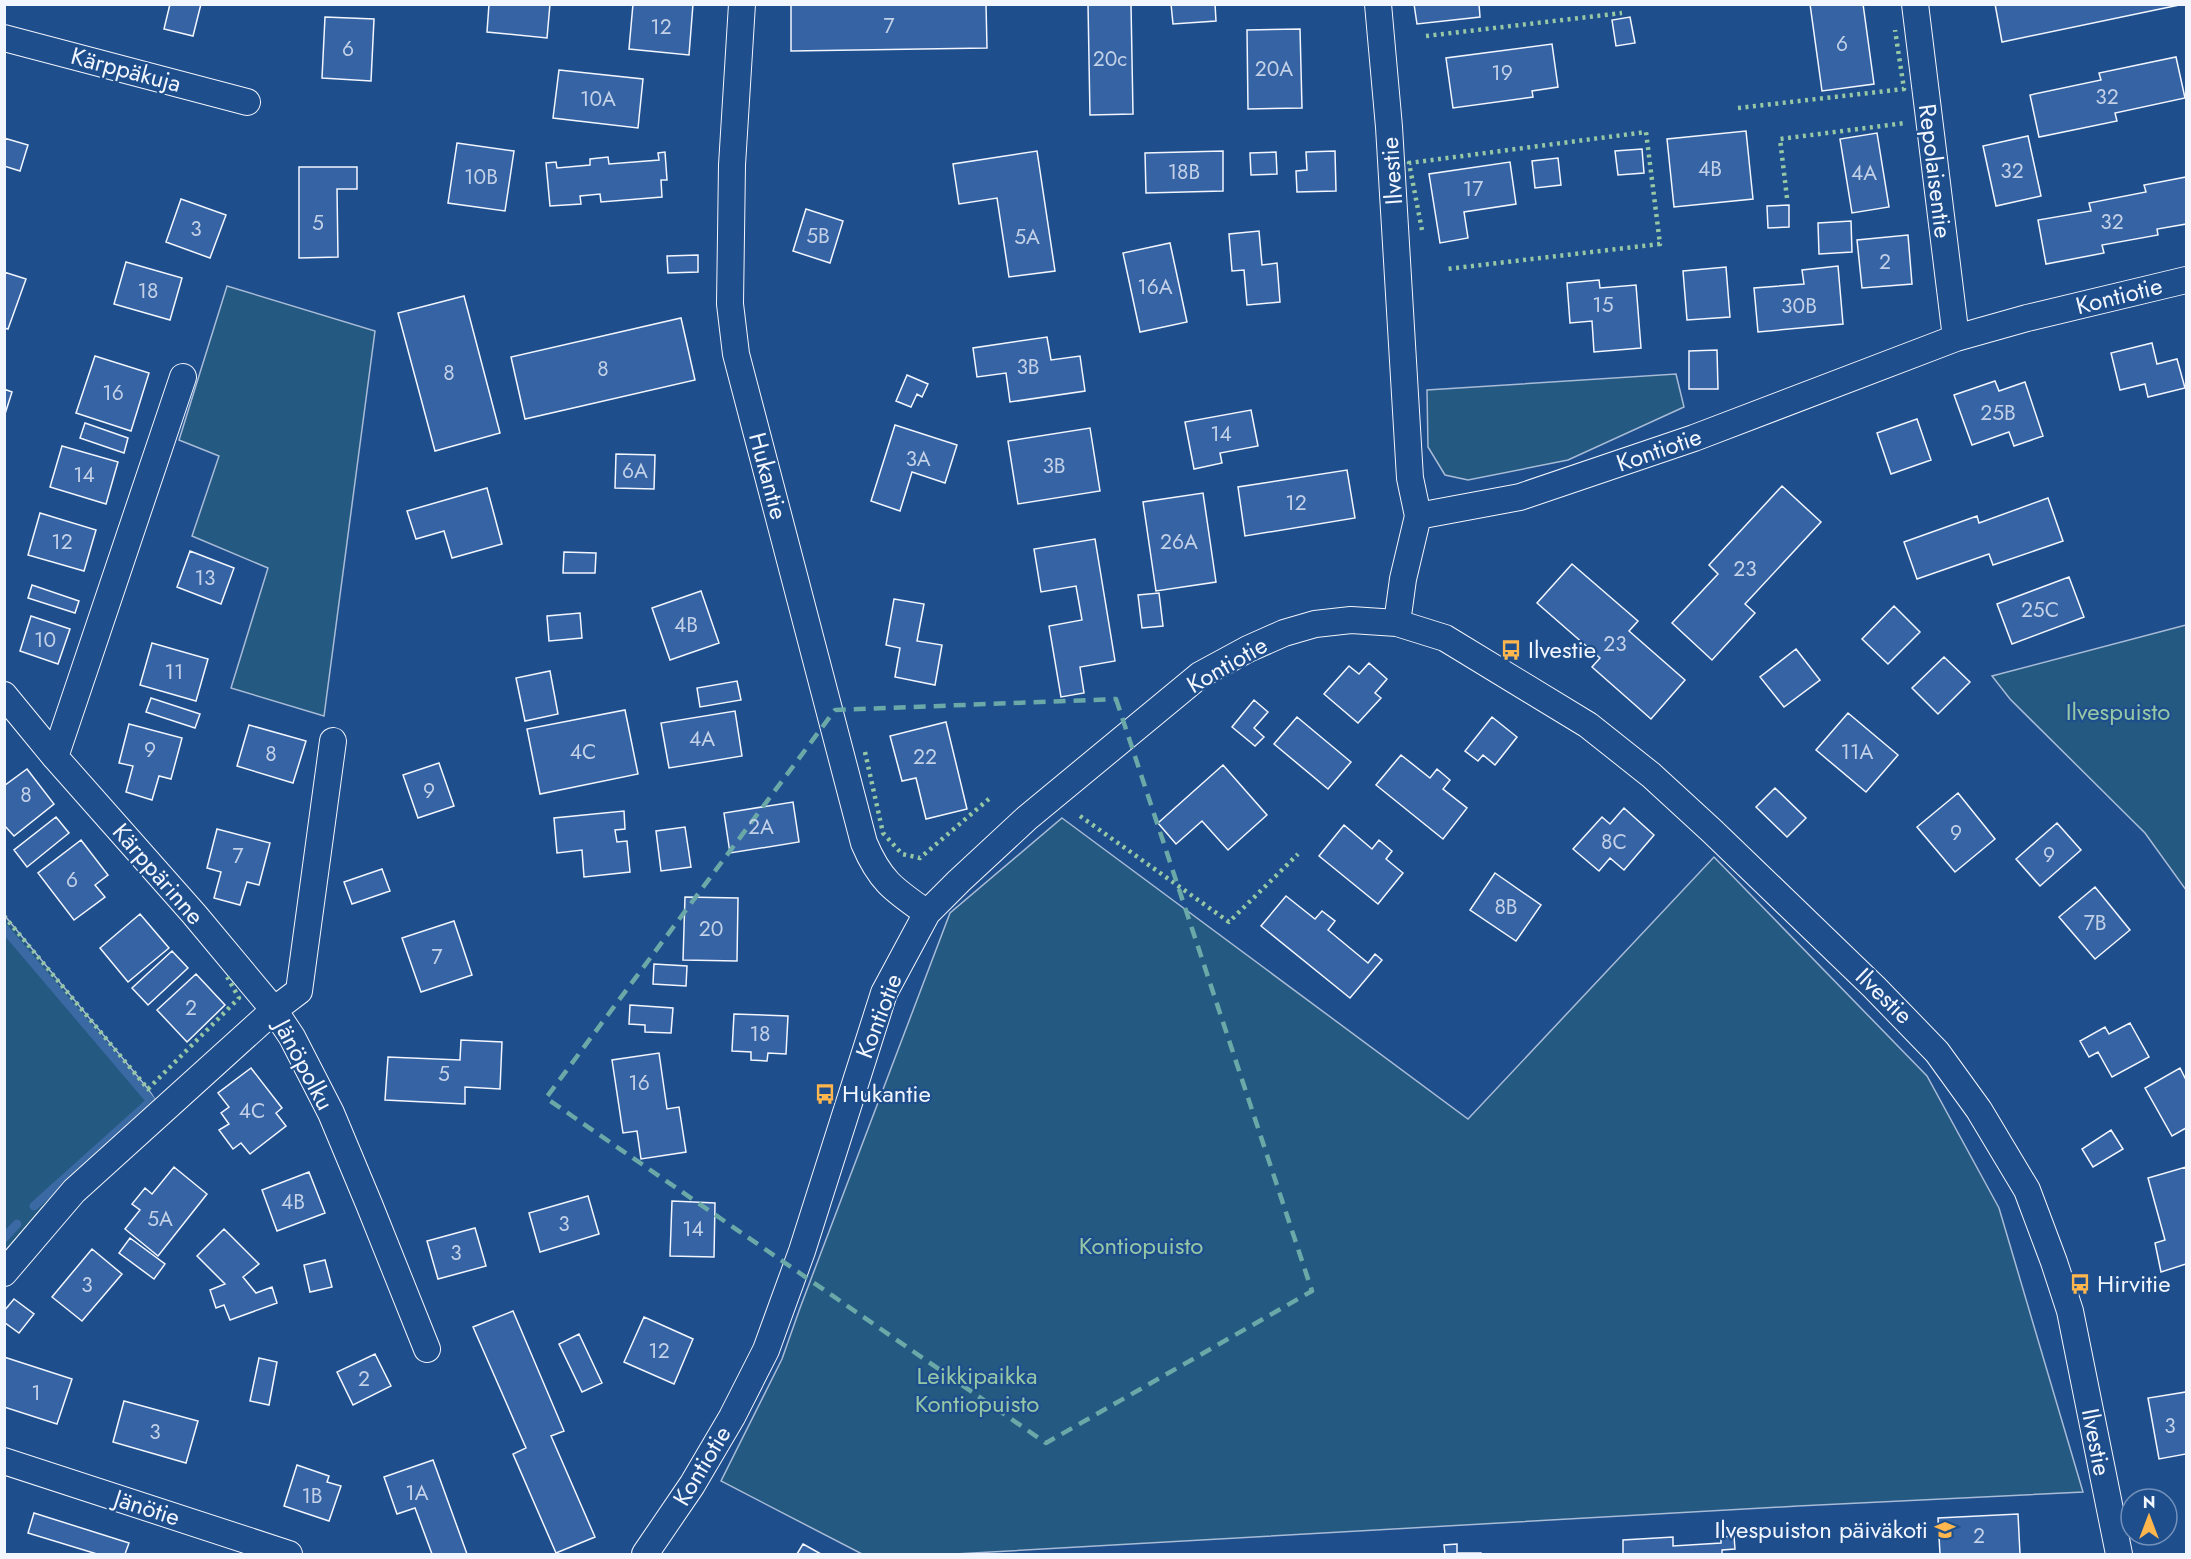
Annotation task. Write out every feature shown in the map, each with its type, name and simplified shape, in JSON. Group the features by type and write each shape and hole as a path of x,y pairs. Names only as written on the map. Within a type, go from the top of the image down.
{"street":[{"name":"Hukantie","path":"742,4 732,165 730,304 736,354 864,843 874,867 889,885 927,914"},
{"name":"Ilvestie","path":"1378,4 1389,127 1410,478 1419,516"},
{"name":"Repolaisentie","path":"1916,4 1956,338"},
{"name":"Kärppäkuja","path":"4,38 247,102"},
{"name":"Kontiotie","path":"1419,516 1531,493 1694,438 1956,338 2028,318 2187,280"},
{"path":"55,757 183,378"},
{"path":"1397,623 1403,579 1419,516"},
{"name":"Kontiotie","path":"645,1554 703,1466 732,1417 766,1350 802,1251 884,993 927,914 1027,818 1200,675 1284,633 1315,624 1351,620 1397,623"},
{"name":"Ilvestie","path":"1397,623 1445,638 1587,724 1651,775 1712,831 1917,1029 1936,1052 1979,1110 2027,1190 2054,1262 2070,1311 2119,1554"},
{"name":"Kärppärinne","path":"4,695 274,1010"},
{"name":"Jänöpolku","path":"333,741 299,991 274,1010 292,1037 331,1113 427,1349"},
{"path":"4,1273 74,1191 274,1010"},
{"name":"Jänötie","path":"4,1461 289,1554"}],"highlighted area":[{"path":"1116,699 1312,1291 1046,1443 546,1098 835,710"}],"green space":[{"path":"227,286 375,331 324,716 231,688 268,568 192,536 219,456 179,440"},
{"path":"1676,374 1684,407 1568,460 1468,480 1445,475 1428,447 1427,390"},
{"name":"Ilvespuisto","path":"2186,625 2186,890 2145,833 2010,699 1992,676"},
{"path":"1062,818 1468,1119 1714,857 1927,1076 1999,1208 2083,1492 955,1554 862,1554 721,1481 782,1359 950,913"},
{"path":"5,916 158,1104 42,1208 5,1252"}],"building":[{"path":"170,4 201,4 193,36 164,29"},
{"path":"489,4 550,4 547,38 487,32"},
{"path":"633,4 693,4 689,55 629,49"},
{"path":"791,4 986,4 987,48 791,51"},
{"path":"1088,4 1131,4 1133,114 1090,115"},
{"path":"1171,4 1215,4 1216,21 1173,24"},
{"path":"1414,4 1479,4 1480,17 1417,24"},
{"path":"1810,4 1863,4 1874,84 1822,91"},
{"path":"1995,4 2184,4 2002,42"},
{"path":"325,17 374,19 371,81 322,78"},
{"path":"1630,17 1635,43 1616,46 1612,20"},
{"path":"1300,29 1302,108 1248,109 1247,30"},
{"path":"1552,44 1558,87 1532,91 1533,97 1453,108 1446,58"},
{"path":"2176,57 2185,98 2115,113 2117,121 2039,137 2030,95 2101,80 2099,73"},
{"path":"559,70 643,79 638,128 553,118"},
{"path":"1746,131 1753,199 1674,207 1667,139"},
{"path":"1877,133 1889,207 1852,213 1840,139"},
{"path":"2028,136 2041,196 1996,206 1983,146"},
{"path":"4,138 28,145 20,171 4,166"},
{"path":"457,143 514,151 505,211 448,203"},
{"path":"1642,149 1644,173 1618,175 1615,151"},
{"path":"1037,151 1055,271 1009,277 997,198 959,204 953,164"},
{"path":"1223,151 1223,191 1146,193 1145,153"},
{"path":"1335,151 1336,191 1297,192 1296,171 1307,170 1306,152"},
{"path":"665,152 667,180 661,180 662,197 601,202 600,194 580,196 581,204 550,206 546,163 556,162 557,168 590,165 590,159 608,157 609,164 659,160 658,153"},
{"path":"1276,152 1277,174 1251,175 1250,153"},
{"path":"1558,158 1561,185 1535,188 1532,161"},
{"path":"1510,162 1516,204 1464,212 1468,238 1440,243 1429,174"},
{"path":"299,167 357,167 357,189 337,189 338,257 299,258"},
{"path":"2186,177 2186,224 2157,229 2158,235 2102,245 2104,253 2046,264 2038,220 2091,211 2089,203 2146,192 2144,185"},
{"path":"181,199 226,215 210,258 166,242"},
{"path":"1789,205 1789,227 1768,228 1767,206"},
{"path":"806,209 843,221 830,263 793,251"},
{"path":"1851,221 1852,252 1819,254 1818,223"},
{"path":"1259,231 1262,265 1277,263 1280,302 1247,305 1244,270 1232,271 1229,234"},
{"path":"1908,235 1912,284 1862,288 1857,240"},
{"path":"1170,243 1187,322 1140,332 1123,253"},
{"path":"698,255 698,272 668,273 667,256"},
{"path":"126,262 182,278 170,320 114,304"},
{"path":"1838,266 1843,324 1758,332 1754,288 1804,284 1802,270"},
{"path":"1726,267 1730,317 1687,320 1683,271"},
{"path":"4,272 26,279 8,329 4,328"},
{"path":"1599,280 1600,288 1636,285 1641,348 1594,352 1592,321 1570,323 1567,283"},
{"path":"464,296 500,433 435,451 398,313"},
{"path":"681,318 695,380 525,419 511,357"},
{"path":"1047,337 1051,360 1080,356 1085,391 1010,402 1006,373 977,377 973,348"},
{"path":"2152,343 2157,364 2177,359 2185,388 2148,397 2145,384 2120,390 2111,353"},
{"path":"1717,350 1718,389 1689,389 1689,351"},
{"path":"95,356 149,373 131,431 76,413"},
{"path":"907,375 928,384 922,397 917,394 911,407 896,401"},
{"path":"1995,381 1999,391 2025,382 2043,436 2014,446 2009,432 1972,445 1954,395"},
{"path":"4,389 12,392 4,417"},
{"path":"1251,410 1258,446 1220,453 1222,463 1194,469 1185,422"},
{"path":"1917,419 1931,460 1891,474 1877,433"},
{"path":"85,423 128,438 124,453 80,438"},
{"path":"895,425 957,445 945,483 912,472 900,511 871,501"},
{"path":"1090,428 1100,491 1018,504 1008,441"},
{"path":"62,446 118,462 106,504 50,487"},
{"path":"616,454 655,455 654,489 615,488"},
{"path":"1347,470 1355,518 1245,536 1238,487"},
{"path":"1782,486 1821,522 1745,604 1755,613 1712,660 1672,623 1718,574 1709,565"},
{"path":"487,488 502,544 452,558 444,531 416,539 407,511"},
{"path":"1203,493 1216,582 1156,591 1143,502"},
{"path":"2048,498 2063,541 1993,565 1989,554 1917,579 1904,542 1977,516 1979,523"},
{"path":"40,513 96,530 84,571 28,555"},
{"path":"1095,539 1115,661 1080,667 1084,693 1061,697 1049,626 1082,620 1076,586 1041,592 1034,549"},
{"path":"190,551 234,568 221,604 177,587"},
{"path":"564,552 596,553 595,573 563,573"},
{"path":"1572,564 1638,621 1629,631 1685,680 1651,719 1592,667 1600,658 1537,603"},
{"path":"2069,577 2084,617 2012,644 1997,604"},
{"path":"32,585 79,601 75,613 28,598"},
{"path":"701,591 719,643 670,660 652,608"},
{"path":"1159,593 1163,626 1142,628 1138,595"},
{"path":"894,599 924,604 917,641 942,645 935,685 895,677 900,648 886,645"},
{"path":"1894,606 1920,632 1888,664 1862,639"},
{"path":"580,613 582,638 549,641 547,616"},
{"path":"31,616 70,629 58,664 20,651"},
{"path":"152,643 208,659 196,701 140,685"},
{"path":"1796,649 1820,680 1784,707 1760,677"},
{"path":"1944,657 1970,682 1938,714 1912,688"},
{"path":"1369,663 1387,679 1375,693 1381,698 1358,723 1324,694 1349,666 1359,674"},
{"path":"550,671 558,714 525,721 516,678"},
{"path":"737,681 741,700 700,707 697,688"},
{"path":"151,698 200,714 195,728 146,712"},
{"path":"1254,700 1268,712 1254,728 1264,737 1255,746 1232,727"},
{"path":"625,710 638,774 540,794 527,729"},
{"path":"735,711 742,756 669,768 661,723"},
{"path":"1848,713 1898,755 1866,792 1816,750"},
{"path":"1297,717 1351,762 1328,789 1274,744"},
{"path":"1492,717 1517,737 1495,765 1483,755 1478,761 1465,751"},
{"path":"946,722 967,809 926,819 916,778 902,781 890,736"},
{"path":"129,724 182,738 171,779 159,776 152,800 126,792 133,766 119,763"},
{"path":"249,725 306,741 293,783 237,766"},
{"path":"1401,755 1430,778 1437,769 1450,780 1443,789 1467,808 1443,839 1376,785"},
{"path":"439,763 454,806 418,818 403,775"},
{"path":"1223,765 1267,815 1228,850 1202,821 1176,844 1158,823"},
{"path":"27,769 54,804 14,836 4,825 4,786"},
{"path":"1775,788 1806,818 1787,837 1756,807"},
{"path":"1958,793 1995,839 1955,872 1917,827"},
{"path":"793,802 799,842 730,853 724,813"},
{"path":"1624,808 1654,835 1624,870 1610,858 1599,871 1573,849 1602,817 1610,824"},
{"path":"624,811 625,829 615,830 617,842 627,841 630,872 584,877 582,850 557,853 554,818"},
{"path":"56,817 69,833 27,867 14,850"},
{"path":"2057,823 2081,850 2040,886 2016,859"},
{"path":"1344,825 1372,849 1379,840 1392,851 1386,859 1403,873 1378,904 1319,856"},
{"path":"685,827 691,867 661,871 656,831"},
{"path":"217,829 270,843 259,885 247,882 240,905 214,898 221,872 207,868"},
{"path":"81,840 108,875 95,885 105,897 74,920 38,873"},
{"path":"382,869 390,891 352,904 344,882"},
{"path":"1495,873 1541,905 1516,941 1470,910"},
{"path":"2095,887 2130,930 2095,959 2059,917"},
{"path":"1286,896 1315,919 1322,911 1335,921 1328,930 1368,963 1375,954 1382,960 1350,998 1261,926"},
{"path":"685,897 738,898 737,961 683,960"},
{"path":"140,914 169,948 128,982 100,948"},
{"path":"454,921 472,975 421,992 402,938"},
{"path":"172,951 188,968 148,1005 132,988"},
{"path":"654,964 687,966 686,986 653,984"},
{"path":"196,974 225,1005 187,1042 157,1010"},
{"path":"630,1005 673,1008 671,1033 645,1032 645,1025 629,1024"},
{"path":"734,1014 788,1016 786,1054 768,1053 767,1061 751,1060 751,1052 732,1051"},
{"path":"2130,1023 2149,1057 2112,1077 2098,1052 2089,1057 2080,1041 2105,1027 2109,1034"},
{"path":"461,1040 502,1042 500,1089 465,1087 465,1104 385,1100 388,1057 460,1060"},
{"path":"659,1053 667,1109 679,1107 686,1152 641,1159 637,1131 623,1133 612,1060"},
{"path":"251,1068 282,1108 276,1113 286,1126 250,1154 241,1143 233,1149 219,1130 229,1124 221,1113 229,1107 218,1093"},
{"path":"2180,1068 2186,1080 2186,1128 2172,1136 2145,1088"},
{"path":"2111,1130 2123,1149 2093,1167 2082,1149"},
{"path":"174,1167 207,1194 158,1256 125,1229 140,1210 132,1204 145,1188 152,1194"},
{"path":"2186,1167 2186,1264 2161,1272 2155,1243 2165,1240 2148,1178"},
{"path":"309,1172 325,1213 277,1231 262,1190"},
{"path":"588,1196 599,1234 540,1252 529,1213"},
{"path":"672,1201 715,1203 714,1257 670,1256"},
{"path":"475,1228 486,1266 438,1279 427,1241"},
{"path":"224,1229 259,1264 243,1277 256,1293 272,1287 277,1303 230,1320 224,1305 216,1308 210,1290 225,1284 197,1256"},
{"path":"130,1238 165,1264 154,1279 119,1253"},
{"path":"92,1249 122,1274 82,1321 52,1297"},
{"path":"325,1260 332,1287 310,1292 304,1265"},
{"path":"14,1299 34,1314 19,1333 4,1322 4,1311"},
{"path":"513,1311 564,1431 551,1436 595,1537 556,1553 513,1454 526,1448 473,1327"},
{"path":"644,1317 693,1339 674,1384 624,1362"},
{"path":"579,1334 602,1383 582,1392 559,1344"},
{"path":"375,1354 391,1386 353,1405 337,1372"},
{"path":"4,1357 72,1379 57,1424 4,1407"},
{"path":"259,1358 277,1362 269,1405 250,1401"},
{"path":"2186,1392 2186,1454 2159,1459 2148,1398"},
{"path":"124,1401 198,1421 186,1463 113,1442"},
{"path":"433,1460 467,1554 432,1554 415,1508 397,1514 384,1477"},
{"path":"297,1465 329,1476 327,1482 341,1486 329,1521 284,1506"},
{"path":"34,1513 129,1543 125,1554 97,1554 28,1533"},
{"path":"2018,1514 2020,1554 1940,1554 1938,1518"},
{"path":"1734,1536 1735,1549 1722,1550 1722,1554 1623,1554 1623,1540 1673,1537 1673,1546 1721,1543 1721,1537"},
{"path":"803,1544 821,1554 797,1554"},
{"path":"1457,1544 1457,1553 1481,1553 1481,1554 1445,1554 1444,1545"}],"waterway":[{"path":"4,928 151,1101 34,1206"},
{"path":"4,1238 17,1224"}],"hedge":[{"path":"1426,36 1622,13"},
{"path":"1738,108 1904,89 1895,30"},
{"path":"1787,198 1780,139 1905,123"},
{"path":"1422,230 1409,163 1646,132 1660,244 1447,269"},
{"path":"865,752 883,833 902,854 920,858 990,798"},
{"path":"1080,816 1229,922 1298,854"},
{"path":"4,916 148,1089 239,998 225,973"}],"place":[{"name":"Ilvestie","path":"1511,650"},
{"name":"Hukantie","path":"825,1094"},
{"name":"Hirvitie","path":"2080,1284"},
{"name":"Ilvespuiston päiväkoti","path":"1945,1530"}],"park label":[{"name":"Kontiopuisto","path":"1141,1246"},
{"name":"Leikkipaikka Kontiopuisto","path":"977,1390"}]}
